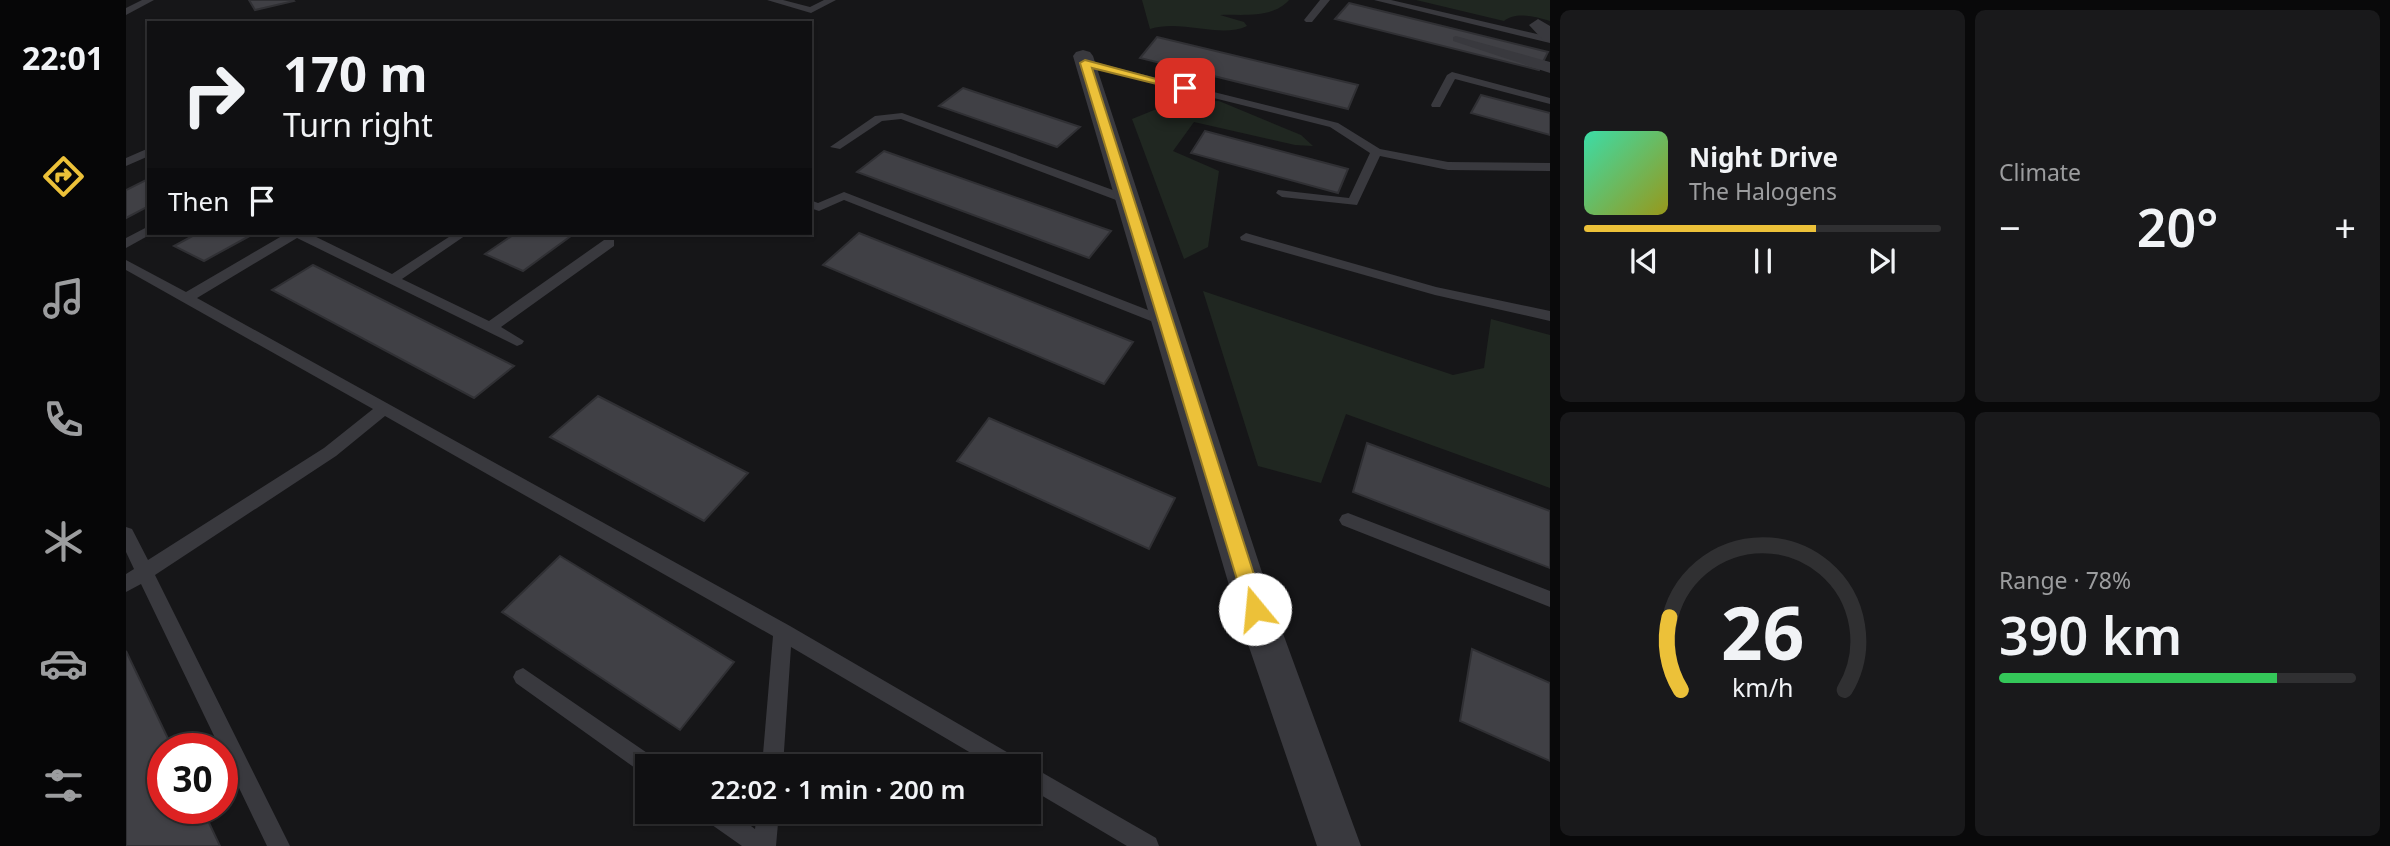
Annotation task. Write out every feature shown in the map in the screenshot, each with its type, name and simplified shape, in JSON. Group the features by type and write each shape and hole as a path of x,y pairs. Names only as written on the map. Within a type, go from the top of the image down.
{"street":[{"path":"1084,59 1255,609 1339,846"}],"lane":[{"path":"126,12 149,0"},
{"path":"772,0 811,10 831,0"},
{"path":"1309,20 1325,0"},
{"path":"1380,0 1547,32"},
{"path":"1550,65 1456,39 1550,70"},
{"path":"1084,59 1334,125 1376,152 1448,166 1550,167"},
{"path":"1436,105 1452,75 1550,101"},
{"path":"836,147 879,118 902,116 1128,200"},
{"path":"126,163 147,152"},
{"path":"1282,193 1353,202 1376,152"},
{"path":"812,205 819,207 844,197 1166,322"},
{"path":"126,244 147,231"},
{"path":"186,298 294,235"},
{"path":"301,235 517,341"},
{"path":"393,279 460,235"},
{"path":"1246,237 1435,291 1550,316"},
{"path":"491,327 609,243"},
{"path":"126,264 783,632 991,754"},
{"path":"126,584 330,452 384,409"},
{"path":"1348,520 1550,599"},
{"path":"126,534 279,846"},
{"path":"773,754 783,632"},
{"path":"523,677 635,756"},
{"path":"1041,783 1148,846"},
{"path":"731,824 763,846 766,824"}],"shaded area":[{"path":"1142,0 1289,0 1266,13 1220,15 1244,22 1247,26 1225,31 1175,26 1150,29"},
{"path":"1416,0 1550,0 1550,21 1514,16 1504,21"},
{"path":"1219,101 1301,135 1313,146 1295,145 1194,122 1173,151 1219,171 1208,247 1184,259 1132,119 1174,102"},
{"path":"1203,291 1453,375 1484,368 1491,319 1550,335 1550,488 1346,414 1321,483 1258,466"}],"building":[{"path":"249,0 293,0 294,1 255,10"},
{"path":"1349,3 1548,52 1539,70 1335,19"},
{"path":"1157,37 1358,85 1348,109 1140,58"},
{"path":"963,88 1080,127 1057,147 939,106"},
{"path":"1481,95 1550,113 1550,135 1471,113"},
{"path":"1205,131 1348,169 1338,193 1191,153"},
{"path":"884,151 1111,231 1089,258 857,172"},
{"path":"147,180 147,207 126,218 126,190"},
{"path":"859,233 1133,342 1104,384 823,265"},
{"path":"194,235 251,235 204,261 174,246"},
{"path":"513,235 572,235 523,271 485,254"},
{"path":"313,265 514,366 474,398 272,290"},
{"path":"598,396 748,473 704,521 550,437"},
{"path":"989,418 1175,498 1149,549 957,461"},
{"path":"1367,443 1550,511 1550,568 1353,492"},
{"path":"560,556 734,662 680,730 502,612"},
{"path":"1472,649 1550,683 1550,761 1460,721"},
{"path":"126,651 165,733 147,733 147,824 210,824 220,846 126,846"}],"route":[{"path":"1185,88 1085,63 1255,609"}]}
